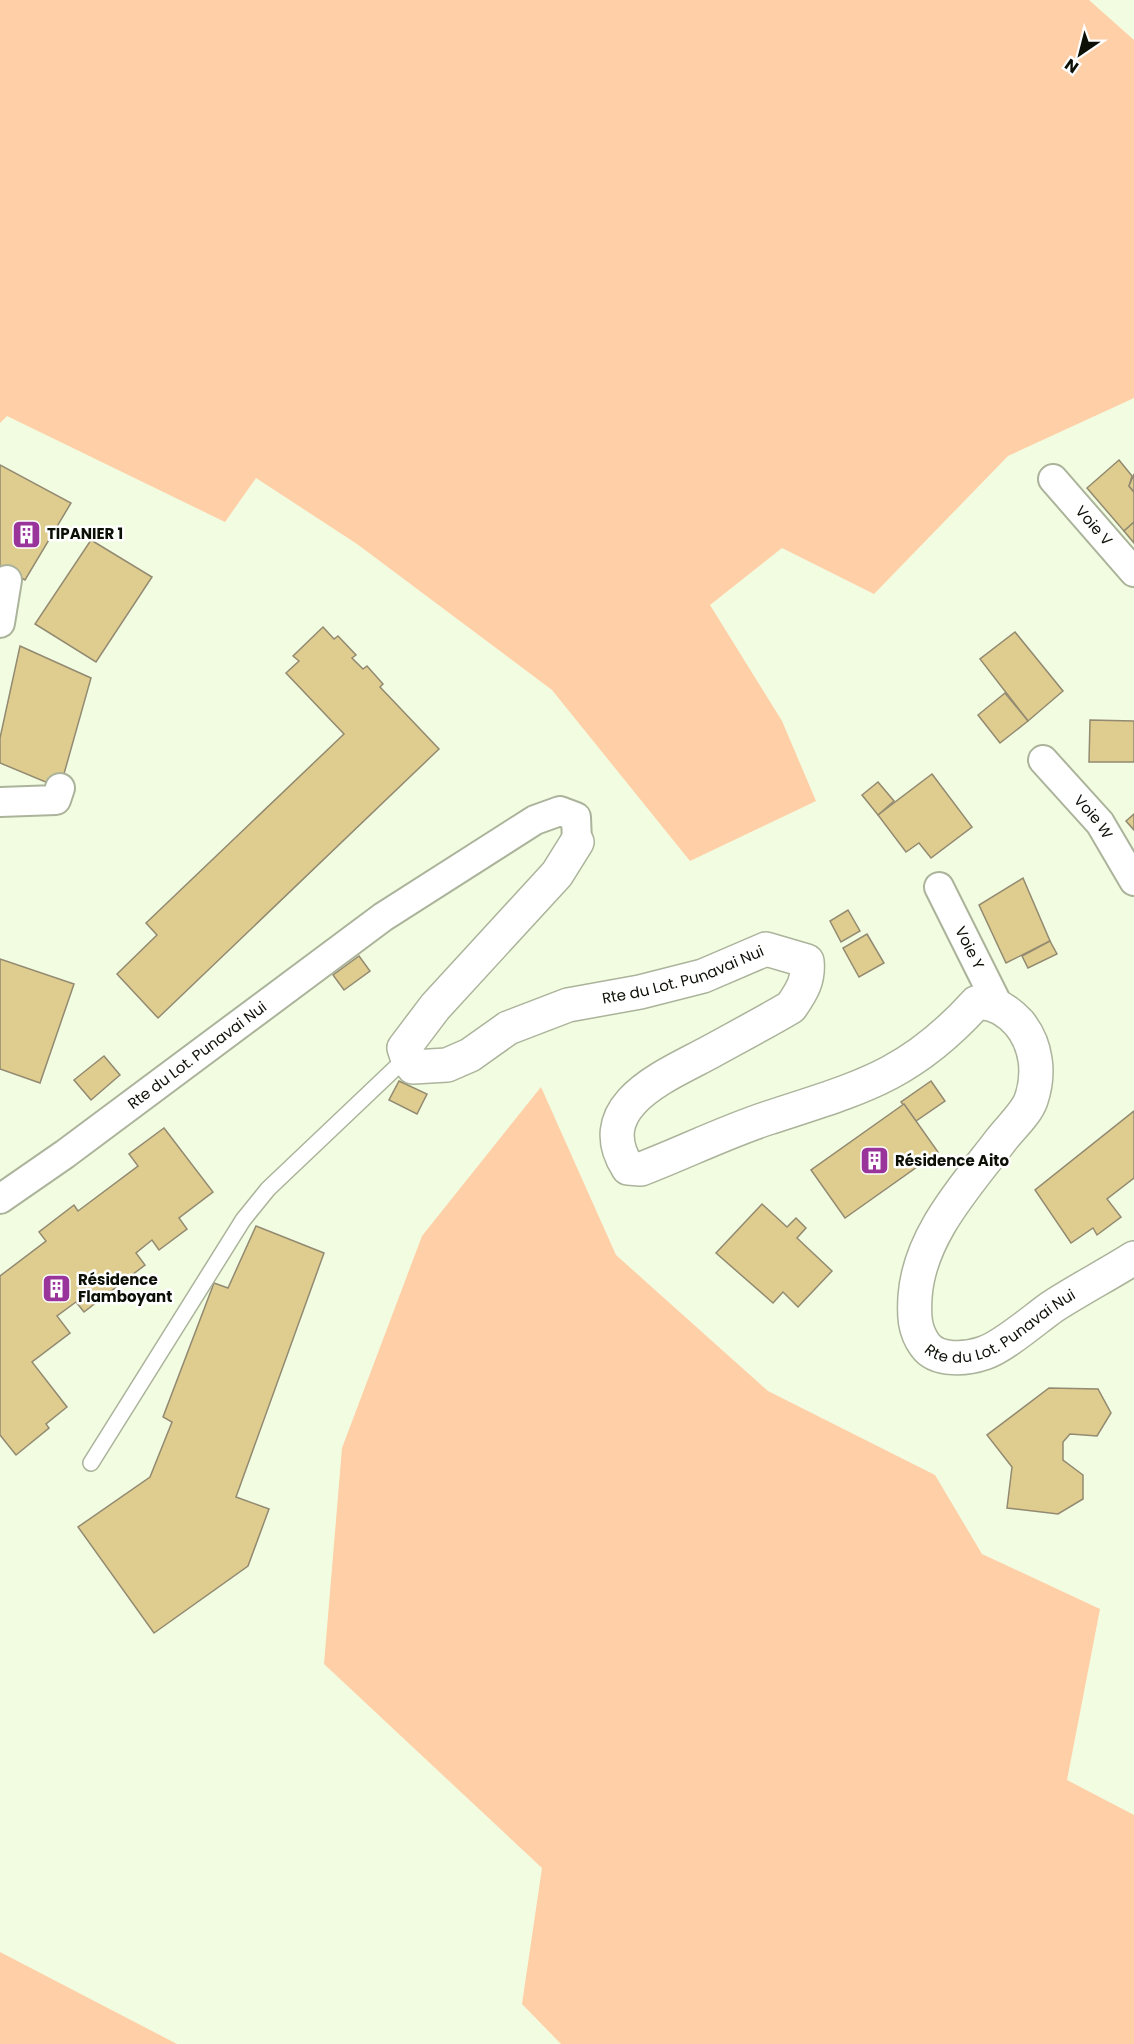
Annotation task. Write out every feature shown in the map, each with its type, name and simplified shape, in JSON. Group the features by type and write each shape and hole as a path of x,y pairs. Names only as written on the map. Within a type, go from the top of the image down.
{"main road":[{"name":"Rte du Lot. Punavai Nui","path":"577,842 557,874 435,1007 404,1048 413,1067 447,1065 470,1055 508,1028 568,1005 640,992 703,976 766,949 807,961 808,974 802,991 791,1006 662,1076 633,1098 625,1109 618,1142 620,1154 628,1168 641,1169 767,1118 820,1103 866,1086 910,1063 934,1045 976,1003 983,1002 999,1007 1012,1015 1032,1045 1037,1072 1030,1102 952,1203 930,1244 916,1288 914,1316 918,1335 927,1349 941,1356 961,1358 986,1353 1055,1305 1134,1258"}],"street":[{"name":"Voie V","path":"1053,479 1134,572"},
{"path":"0,623 7,580"},
{"name":"Voie W","path":"1043,760 1100,824 1134,881"},
{"path":"0,802 56,800 60,788"},
{"name":"Rte du Lot. Punavai Nui","path":"0,1199 123,1112 383,917 535,820 560,811 576,817 577,842"},
{"name":"Voie Y","path":"939,887 999,1007"}],"lane":[{"path":"91,1463 243,1220 268,1189 407,1057"}],"shaded area":[{"path":"0,0 1089,0 1134,40 1134,398 1008,456 874,594 782,548 710,605 782,721 816,801 690,861 552,690 357,544 256,478 225,522 7,416 0,423"},
{"path":"541,1087 616,1255 768,1391 935,1475 982,1554 1100,1609 1067,1780 1134,1815 1134,2044 561,2044 522,2004 542,1868 324,1664 342,1448 422,1236"},
{"path":"0,1952 177,2044 0,2044"}],"building":[{"path":"1119,460 1132,476 1129,486 1134,492 1134,522 1124,531 1087,488"},
{"name":"TIPANIER 1","path":"0,465 71,503 25,580 0,566"},
{"path":"1134,474 1134,492 1129,486"},
{"path":"1134,522 1134,543 1124,531"},
{"path":"91,540 152,577 96,662 35,624"},
{"path":"323,627 334,639 338,636 356,655 352,658 363,669 367,666 383,684 380,687 439,749 158,1018 117,974 157,935 146,923 344,734 286,673 299,661 293,656"},
{"path":"1015,632 1063,691 1028,721 980,659"},
{"path":"20,646 91,678 60,788 0,763 0,738"},
{"path":"1005,693 1028,721 1000,743 978,715"},
{"path":"1090,720 1134,721 1134,762 1089,762"},
{"path":"932,774 972,827 931,858 919,843 906,852 878,815"},
{"path":"878,782 894,801 878,815 862,795"},
{"path":"1134,814 1134,830 1126,821"},
{"path":"1023,878 1050,941 1006,963 979,905"},
{"path":"848,910 860,931 841,942 830,921"},
{"path":"867,934 884,963 859,977 843,948"},
{"path":"1050,941 1057,954 1028,968 1022,956"},
{"path":"359,956 370,971 344,990 333,975"},
{"path":"0,959 74,984 40,1083 0,1069"},
{"path":"104,1056 120,1075 91,1100 74,1080"},
{"path":"399,1081 427,1094 417,1114 389,1100"},
{"path":"931,1081 945,1101 916,1121 901,1102"},
{"name":"Résidence Aito","path":"904,1104 938,1152 845,1218 811,1170"},
{"path":"1134,1111 1134,1178 1107,1199 1121,1217 1097,1235 1093,1228 1071,1243 1035,1190"},
{"name":"Résidence Flamboyant","path":"164,1128 213,1192 179,1218 187,1229 159,1250 152,1240 136,1253 145,1265 84,1312 76,1302 57,1316 70,1333 32,1362 67,1407 46,1424 49,1428 16,1455 0,1435 0,1276 46,1241 39,1232 74,1205 78,1211 138,1166 129,1154"},
{"path":"762,1204 787,1227 796,1218 806,1228 797,1238 832,1271 798,1307 783,1292 773,1303 716,1253"},
{"path":"256,1226 324,1253 236,1497 269,1509 248,1566 154,1633 78,1527 150,1477 172,1422 163,1417 214,1283 228,1288"},
{"path":"1049,1388 1098,1389 1111,1413 1097,1436 1070,1434 1063,1442 1063,1460 1083,1475 1083,1499 1058,1514 1007,1508 1012,1467 987,1435"}],"place":[{"name":"TIPANIER 1","path":"26,534"},
{"name":"Résidence Aito","path":"874,1161"},
{"name":"Résidence Flamboyant","path":"57,1289"}]}
